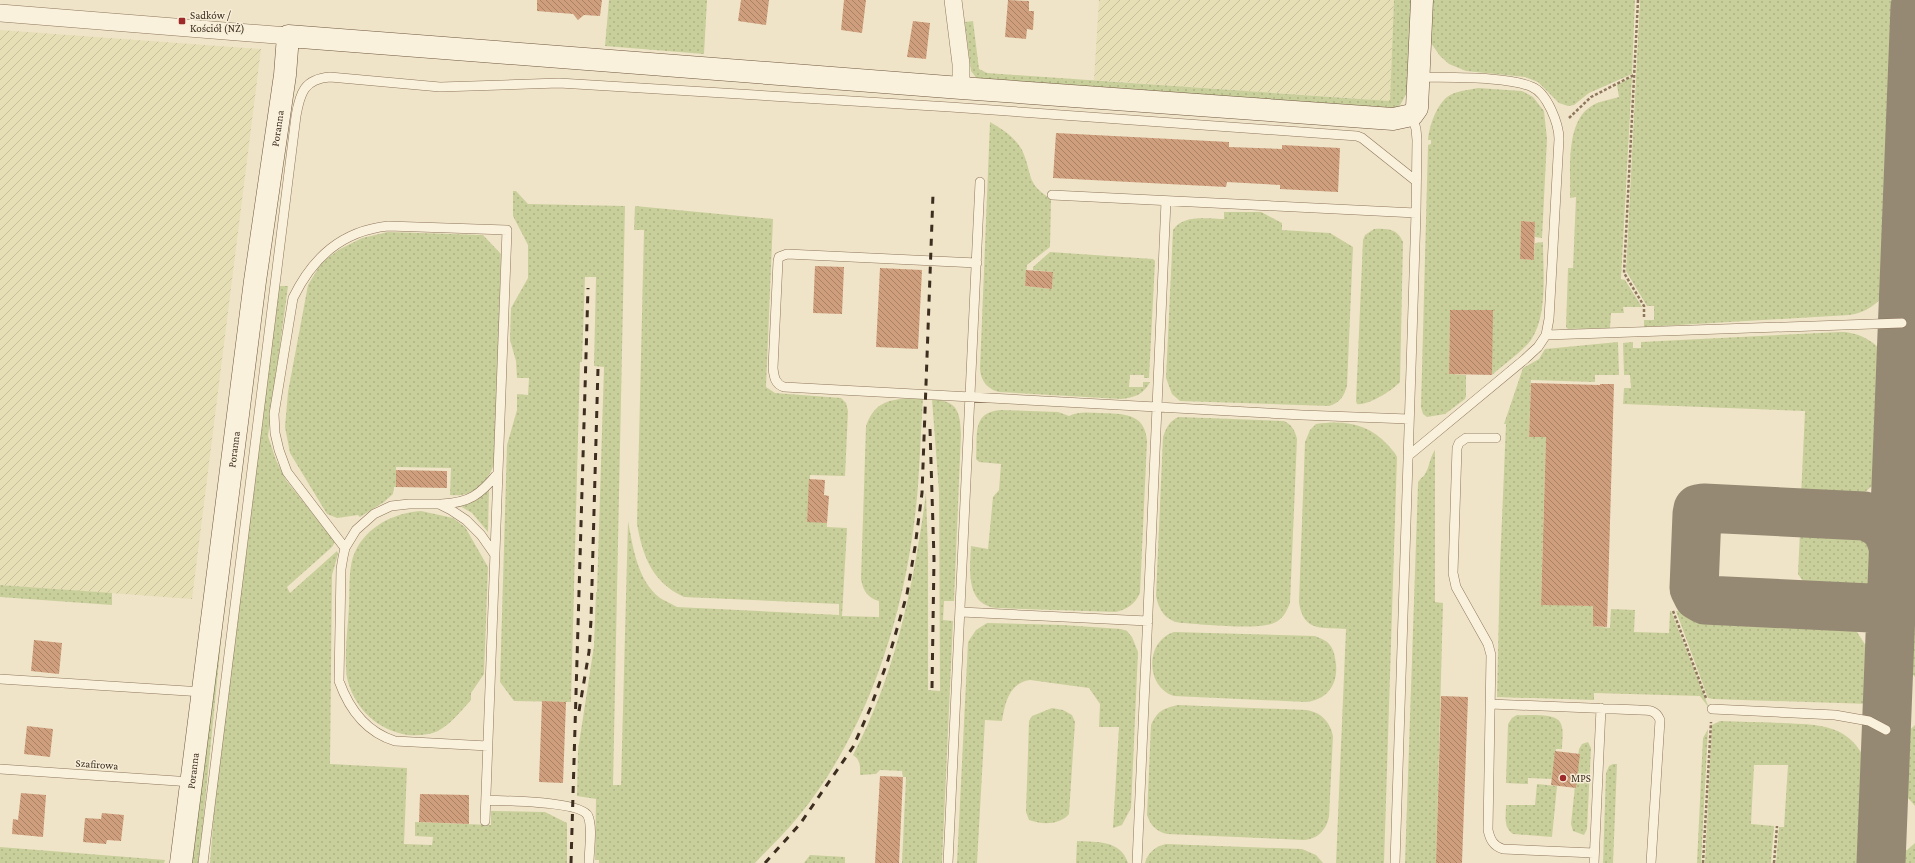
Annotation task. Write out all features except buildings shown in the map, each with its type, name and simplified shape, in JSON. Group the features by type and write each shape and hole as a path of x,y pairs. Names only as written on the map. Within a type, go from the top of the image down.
{"street":[{"path":"954,0 961,64 961,88"},
{"path":"0,13 961,88 1392,119 1412,115 1417,108 1420,77 1422,0"},
{"name":"Poranna","path":"181,863 255,281 285,75 288,36"}],"lane":[{"path":"203,863 296,116 303,90 308,83 320,78 330,77 440,87 566,84 958,108 1357,136 1362,138 1416,181"},
{"path":"1408,456 1525,359 1538,347 1546,335 1551,299 1559,129 1547,102 1534,87 1505,81 1420,77"},
{"path":"1395,863 1416,212 1417,140 1412,115"},
{"path":"948,863 961,612 980,182"},
{"path":"1052,195 1416,212"},
{"path":"1137,863 1166,201"},
{"path":"345,548 287,472 275,433 274,414 293,298 302,281 315,263 335,244 355,233 374,227 388,226 507,230 485,822"},
{"path":"977,263 787,254 782,255 778,261 773,360 774,375 779,386 971,398 1409,419"},
{"path":"1546,335 1902,323"},
{"path":"1496,438 1466,438 1459,443 1457,448 1453,573 1456,587 1490,650 1488,830 1493,843 1497,847 1503,849 1594,853"},
{"path":"488,746 395,741 382,737 359,719 345,698 339,681 341,570 345,548 356,530 374,514 391,506 408,504 458,503 473,497 484,489 498,473"},
{"path":"439,504 466,520 481,535 495,554"},
{"path":"961,612 1148,621"},
{"path":"0,679 203,692"},
{"path":"1490,704 1650,710 1657,714 1660,720 1651,863"},
{"path":"1594,863 1601,708"},
{"path":"1712,709 1835,715 1868,721 1886,730"},
{"name":"Szafirowa","path":"0,769 192,782"},
{"path":"486,800 547,803 581,810 588,817 590,825 589,863"}],"path":[{"path":"1638,0 1624,273 1644,306 1643,332"},
{"path":"1559,129 1580,106 1591,97 1634,75"},
{"path":"1673,612 1712,709 1703,863"},
{"path":"1774,863 1777,826"}],"shaded area":[{"path":"1099,0 1394,0 1390,101 1094,80"},
{"path":"0,30 261,49 192,599 0,585"}],"green space":[{"path":"609,0 707,0 704,54 605,46"},
{"path":"1394,0 1412,0 1408,91 1399,107 1392,110 978,80 971,71 965,22 973,21 979,69 987,73 1390,101"},
{"path":"1431,0 1635,0 1632,74 1589,93 1574,105 1568,106 1559,103 1538,82 1525,77 1466,71 1449,64 1440,56 1431,43"},
{"path":"1640,0 1899,0 1887,290 1876,304 1866,310 1849,315 1644,327 1644,320 1654,320 1654,306 1647,306 1626,271"},
{"path":"1632,77 1621,279 1625,280 1642,307 1623,307 1624,313 1611,313 1610,328 1568,329 1566,327 1568,268 1573,268 1576,197 1570,198 1570,162 1573,136 1576,125 1582,115 1590,107 1596,103 1619,97 1617,85"},
{"path":"1478,88 1522,91 1533,97 1544,111 1547,139 1542,238 1535,237 1535,222 1521,221 1520,259 1534,260 1535,243 1543,242 1544,279 1542,306 1540,318 1531,340 1518,354 1492,375 1492,311 1450,310 1449,374 1466,375 1466,396 1465,399 1445,414 1427,417 1423,414 1421,407 1428,145 1431,144 1431,140 1428,140 1436,111 1443,101 1450,95 1458,92"},
{"path":"990,122 1016,141 1022,150 1033,183 1051,199 1050,247 1027,265 1025,286 1052,289 1053,272 1033,270 1033,267 1050,252 1153,259 1155,261 1149,378 1144,378 1144,375 1130,375 1129,387 1143,387 1143,382 1150,382 1145,390 1138,395 1121,399 999,392 988,387 983,381 980,369"},
{"path":"513,191 516,191 528,204 625,206 613,785 621,785 628,521 634,552 641,573 646,582 652,591 660,598 677,607 839,615 839,604 684,597 664,584 657,576 646,558 637,524 644,230 634,230 635,206 773,219 766,387 775,393 841,398 846,403 848,411 845,476 810,475 807,521 827,523 827,527 847,528 842,616 879,617 879,601 871,598 866,593 861,579 866,426 875,410 881,405 896,400 923,398 918,486 913,530 906,574 896,618 882,661 866,703 847,743 824,782 793,823 755,863 599,863 599,860 595,860 596,799 577,796 578,750 594,646 597,592 604,367 594,366 596,277 585,277 582,362 580,362 571,702 514,701 500,682 507,445 517,410 517,394 528,395 529,378 517,378 516,361 510,340 511,308 528,278 528,245 513,216"},
{"path":"1224,212 1261,212 1282,223 1282,230 1330,233 1353,247 1347,386 1343,396 1336,403 1329,406 1180,401 1172,394 1166,378 1173,230 1177,225 1189,219 1224,219"},
{"path":"1374,229 1392,230 1398,234 1403,242 1400,382 1380,397 1367,403 1357,404 1363,240 1365,235"},
{"path":"388,232 483,235 501,254 495,461 489,476 479,487 466,494 458,495 450,495 451,468 396,467 396,487 394,487 393,494 384,502 360,517 358,515 337,518 327,514 290,453 285,427 288,392 308,285 322,262 340,249 362,238"},
{"path":"279,286 288,286 268,436 276,460 286,480 335,542 332,547 287,587 290,593 337,551 338,554 332,575 330,764 407,768 404,844 432,845 433,837 415,836 415,822 491,825 491,811 545,812 567,823 567,863 210,863 219,748"},
{"path":"1840,332 1853,333 1871,341 1884,355 1879,480 1857,499 1801,497 1805,411 1623,404 1624,388 1631,388 1630,375 1624,375 1623,343 1633,342 1633,348 1641,348 1641,342"},
{"path":"1618,342 1619,375 1595,375 1595,382 1531,380 1529,436 1546,437 1541,604 1593,606 1593,626 1610,628 1611,609 1635,610 1634,632 1669,633 1671,611 1709,708 1700,696 1594,693 1594,700 1497,697 1500,566 1506,424 1504,424 1523,368 1539,359 1545,349"},
{"path":"932,399 947,402 956,408 960,419 961,434 954,601 944,601 943,620 953,621 942,863 902,863 906,777 903,777 902,771 880,770 876,774 860,775 859,761 853,755 881,693 892,660 916,561 926,493 928,553 928,690 940,691 939,492"},
{"path":"1000,410 1058,412 1069,416 1077,413 1116,414 1131,416 1142,425 1147,441 1140,593 1136,600 1128,608 1116,612 996,608 986,605 979,600 974,593 970,575 971,546 988,549 993,497 999,490 1001,464 979,462 976,459 977,434 980,420 991,412"},
{"path":"1179,417 1284,421 1294,430 1297,439 1290,603 1283,616 1276,622 1268,625 1245,627 1181,623 1167,618 1161,611 1156,596 1163,437 1173,420"},
{"path":"1336,422 1364,428 1372,432 1388,445 1397,457 1384,863 1336,863 1346,629 1322,628 1310,624 1301,612 1299,602 1305,442 1310,430 1316,424"},
{"path":"1435,450 1435,602 1443,603 1436,863 1405,863 1418,484 1419,480 1427,471"},
{"path":"1915,489 1915,549 1912,546"},
{"path":"489,490 488,532 472,513 460,506 477,500"},
{"path":"421,511 453,518 465,527 488,567 484,674 471,693 471,700 447,725 438,731 431,733 423,735 408,735 387,729 370,718 357,702 348,682 346,645 350,571 355,552 360,543 374,528 391,518 411,512"},
{"path":"1800,531 1856,532 1871,548 1876,556 1874,596 1815,592 1808,588 1798,574"},
{"path":"0,585 112,593 112,605 0,597"},
{"path":"1915,607 1915,677 1907,668 1909,613"},
{"path":"1676,611 1834,617 1857,632 1868,649 1872,659 1870,704 1708,698"},
{"path":"223,621 199,863 191,863"},
{"path":"987,623 1063,625 1121,629 1127,631 1132,637 1138,652 1131,808 1122,825 1113,828 1119,727 1099,727 1100,704 1089,688 1030,680 1017,685 1009,695 1002,721 985,720 977,863 957,863 968,642 976,630"},
{"path":"1174,632 1315,636 1326,641 1332,648 1336,664 1335,679 1330,690 1325,695 1313,701 1306,702 1174,696 1164,691 1158,683 1152,664 1158,645 1164,637"},
{"path":"1178,705 1307,710 1321,716 1330,726 1333,736 1329,817 1326,826 1321,833 1313,838 1304,840 1167,834 1154,828 1147,815 1151,725 1158,713 1169,707"},
{"path":"1052,708 1063,710 1072,715 1075,722 1069,814 1065,818 1056,822 1039,823 1029,820 1026,812 1029,721 1032,716"},
{"path":"1517,715 1548,716 1558,720 1561,724 1563,733 1562,749 1556,749 1552,779 1528,778 1528,784 1506,783 1508,724 1512,718"},
{"path":"1720,721 1823,726 1844,735 1853,742 1861,753 1868,767 1864,863 1776,863 1779,827 1784,827 1788,765 1754,765 1751,824 1774,826 1771,863 1705,863 1712,725"},
{"path":"1915,725 1915,806 1902,791 1904,735"},
{"path":"1708,729 1701,863 1697,863 1703,738"},
{"path":"1588,742 1591,748 1587,829 1584,835 1573,831 1571,824 1579,749 1582,744"},
{"path":"1617,764 1613,863 1603,863 1606,773 1609,766"},
{"path":"1537,784 1557,786 1552,837 1513,834 1506,825 1506,805 1535,805"},
{"path":"1077,841 1100,842 1114,846 1125,855 1128,863 1076,863"},
{"path":"1915,843 1915,863 1899,863 1899,857"},
{"path":"1166,844 1302,849 1316,855 1323,863 1145,863 1153,850"},
{"path":"0,847 165,860 164,863 0,863"},
{"path":"810,855 845,857 845,863 804,863"}],"taxiway":[{"path":"1881,863 1915,7"},
{"path":"1891,609 1705,600 1698,596 1694,588 1697,514 1698,509 1704,508 1864,516 1880,523 1887,531 1893,547"}],"railway":[{"path":"765,863 800,824 853,747 870,709 888,660 907,594 922,493 933,194"},
{"path":"571,863 588,288"},
{"path":"579,711 589,652 591,620 598,368"},
{"path":"930,429 934,559 932,688"}],"place":[{"name":"Sadków / Kościół (NŻ)","path":"182,21"},
{"name":"MPS","path":"1563,778"}]}
